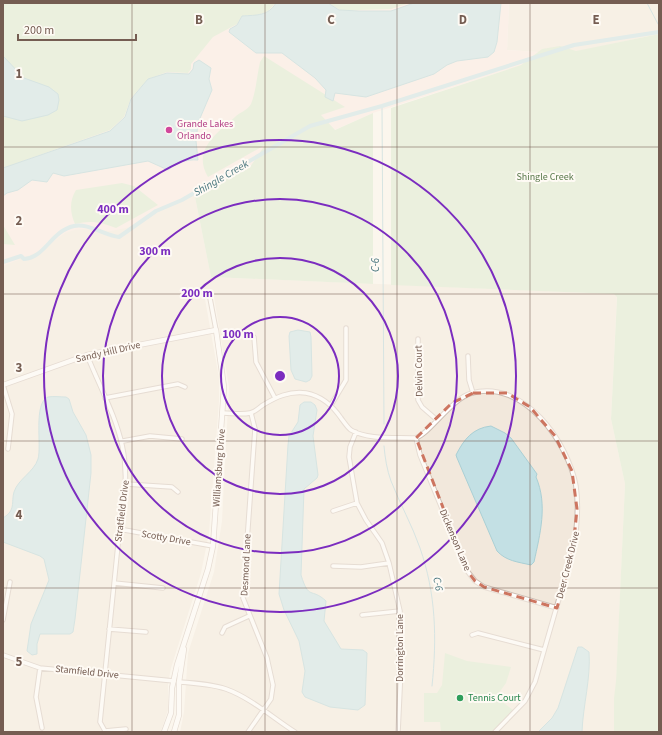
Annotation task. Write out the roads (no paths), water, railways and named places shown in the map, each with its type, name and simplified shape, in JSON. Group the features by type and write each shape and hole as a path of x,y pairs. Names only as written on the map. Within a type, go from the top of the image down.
{"street":[{"name":"Williamsburg Drive","path":"164,732 171,713 174,681 208,569 213,546 224,387 209,293"},
{"path":"331,405 346,380 346,328"},
{"name":"Sandy Hill Drive","path":"3,385 87,355 216,330"},
{"path":"254,337 256,362 275,398"},
{"name":"Delvin Court","path":"418,339 418,400 422,407 437,420"},
{"name":"Stratfield Drive","path":"87,355 123,441 126,484 119,529 100,722 102,728 109,732 126,728"},
{"path":"468,356 468,375 473,393"},
{"path":"104,398 178,384 185,387"},
{"path":"3,385 12,414 8,449"},
{"name":"Deer Creek Drive","path":"416,438 424,434 452,403 473,393 492,391 507,393 530,407 555,436 572,471 576,487 577,530 557,608 535,682 525,700 495,732"},
{"path":"223,413 251,413 275,398 290,393 303,393 317,396 331,405 350,429 356,432 368,435 416,438"},
{"name":"Desmond Lane","path":"248,732 271,699 273,685 267,658 243,598 255,429 251,413"},
{"name":"Dorrington Lane","path":"356,432 350,447 349,457 357,503 382,543 389,563 400,611 402,647 398,732"},
{"path":"123,441 150,436 182,439"},
{"name":"Dickenson Lane","path":"416,438 420,455 468,572 475,581 484,587 557,608"},
{"path":"126,484 172,488 178,492"},
{"path":"333,511 357,503"},
{"name":"Scotty Drive","path":"119,529 213,546"},
{"path":"333,566 361,567 389,563"},
{"path":"3,620 10,582"},
{"path":"114,583 163,588"},
{"path":"362,615 400,611"},
{"path":"222,633 225,627 249,616"},
{"path":"109,629 146,632"},
{"path":"472,635 478,633 544,650"},
{"name":"Williamsburg Drive","path":"174,732 179,710 180,682 185,641"},
{"name":"Stamfield Drive","path":"3,655 40,668 174,681"},
{"path":"40,668 36,697 42,728"},
{"path":"180,682 199,683 226,689 295,732"}],"water":[{"path":"276,3 328,3 339,10 391,11 414,3 501,3 497,42 494,52 488,57 457,61 447,65 434,74 366,97 335,93 333,101 325,97 326,90 315,78 282,53 256,53 229,32 230,29 237,25 242,16 266,13"},
{"path":"3,56 24,78 49,87 58,94 59,100 57,110 48,115 22,121 3,116"},
{"path":"199,60 211,68 209,79 212,90 198,123 196,141 198,160 182,162 168,170 148,161 64,176 53,173 47,182 32,180 18,190 7,193 3,196 3,168 110,131 125,117 131,99 148,79 167,73 189,74 193,69 194,63"},
{"path":"298,330 310,332 311,337 312,376 310,380 306,382 295,379 291,370 289,336 290,332"},
{"path":"48,397 66,397 69,399 73,412 86,435 91,455 91,473 75,619 73,632 70,634 40,634 37,644 37,654 32,655 27,651 31,624 49,580 44,559 40,556 3,542 3,518 10,512 16,487 33,468 38,459 39,416 43,401"},
{"path":"304,402 311,402 315,405 317,410 313,436 318,475 317,478 304,489 301,575 308,591 326,601 324,621 341,649 363,650 367,653 365,705 358,710 330,707 305,697 302,692 305,671 299,641 284,610 279,594 289,436 298,422 300,405"},
{"path":"491,426 505,433 511,438 537,474 536,477 542,498 542,520 534,562 531,565 508,559 497,551 456,455 462,444 470,435 479,429"},
{"path":"578,647 582,647 589,652 589,672 582,732 538,732 552,718 558,708"}],"waterway":[{"path":"647,3 658,24"},
{"name":"Shingle Creek","path":"3,262 21,256 24,259 31,258 43,249 59,233 74,226 85,226 119,237 156,211 182,200 310,126 382,106 574,45 659,32"},
{"name":"C-6","path":"382,106 384,424"},
{"name":"C-6","path":"384,446 386,464 390,477 417,539 429,582 435,633 432,686"}],"place":[{"name":"Grande Lakes Orlando","path":"169,130"},
{"name":"Tennis Court","path":"460,698"}]}
